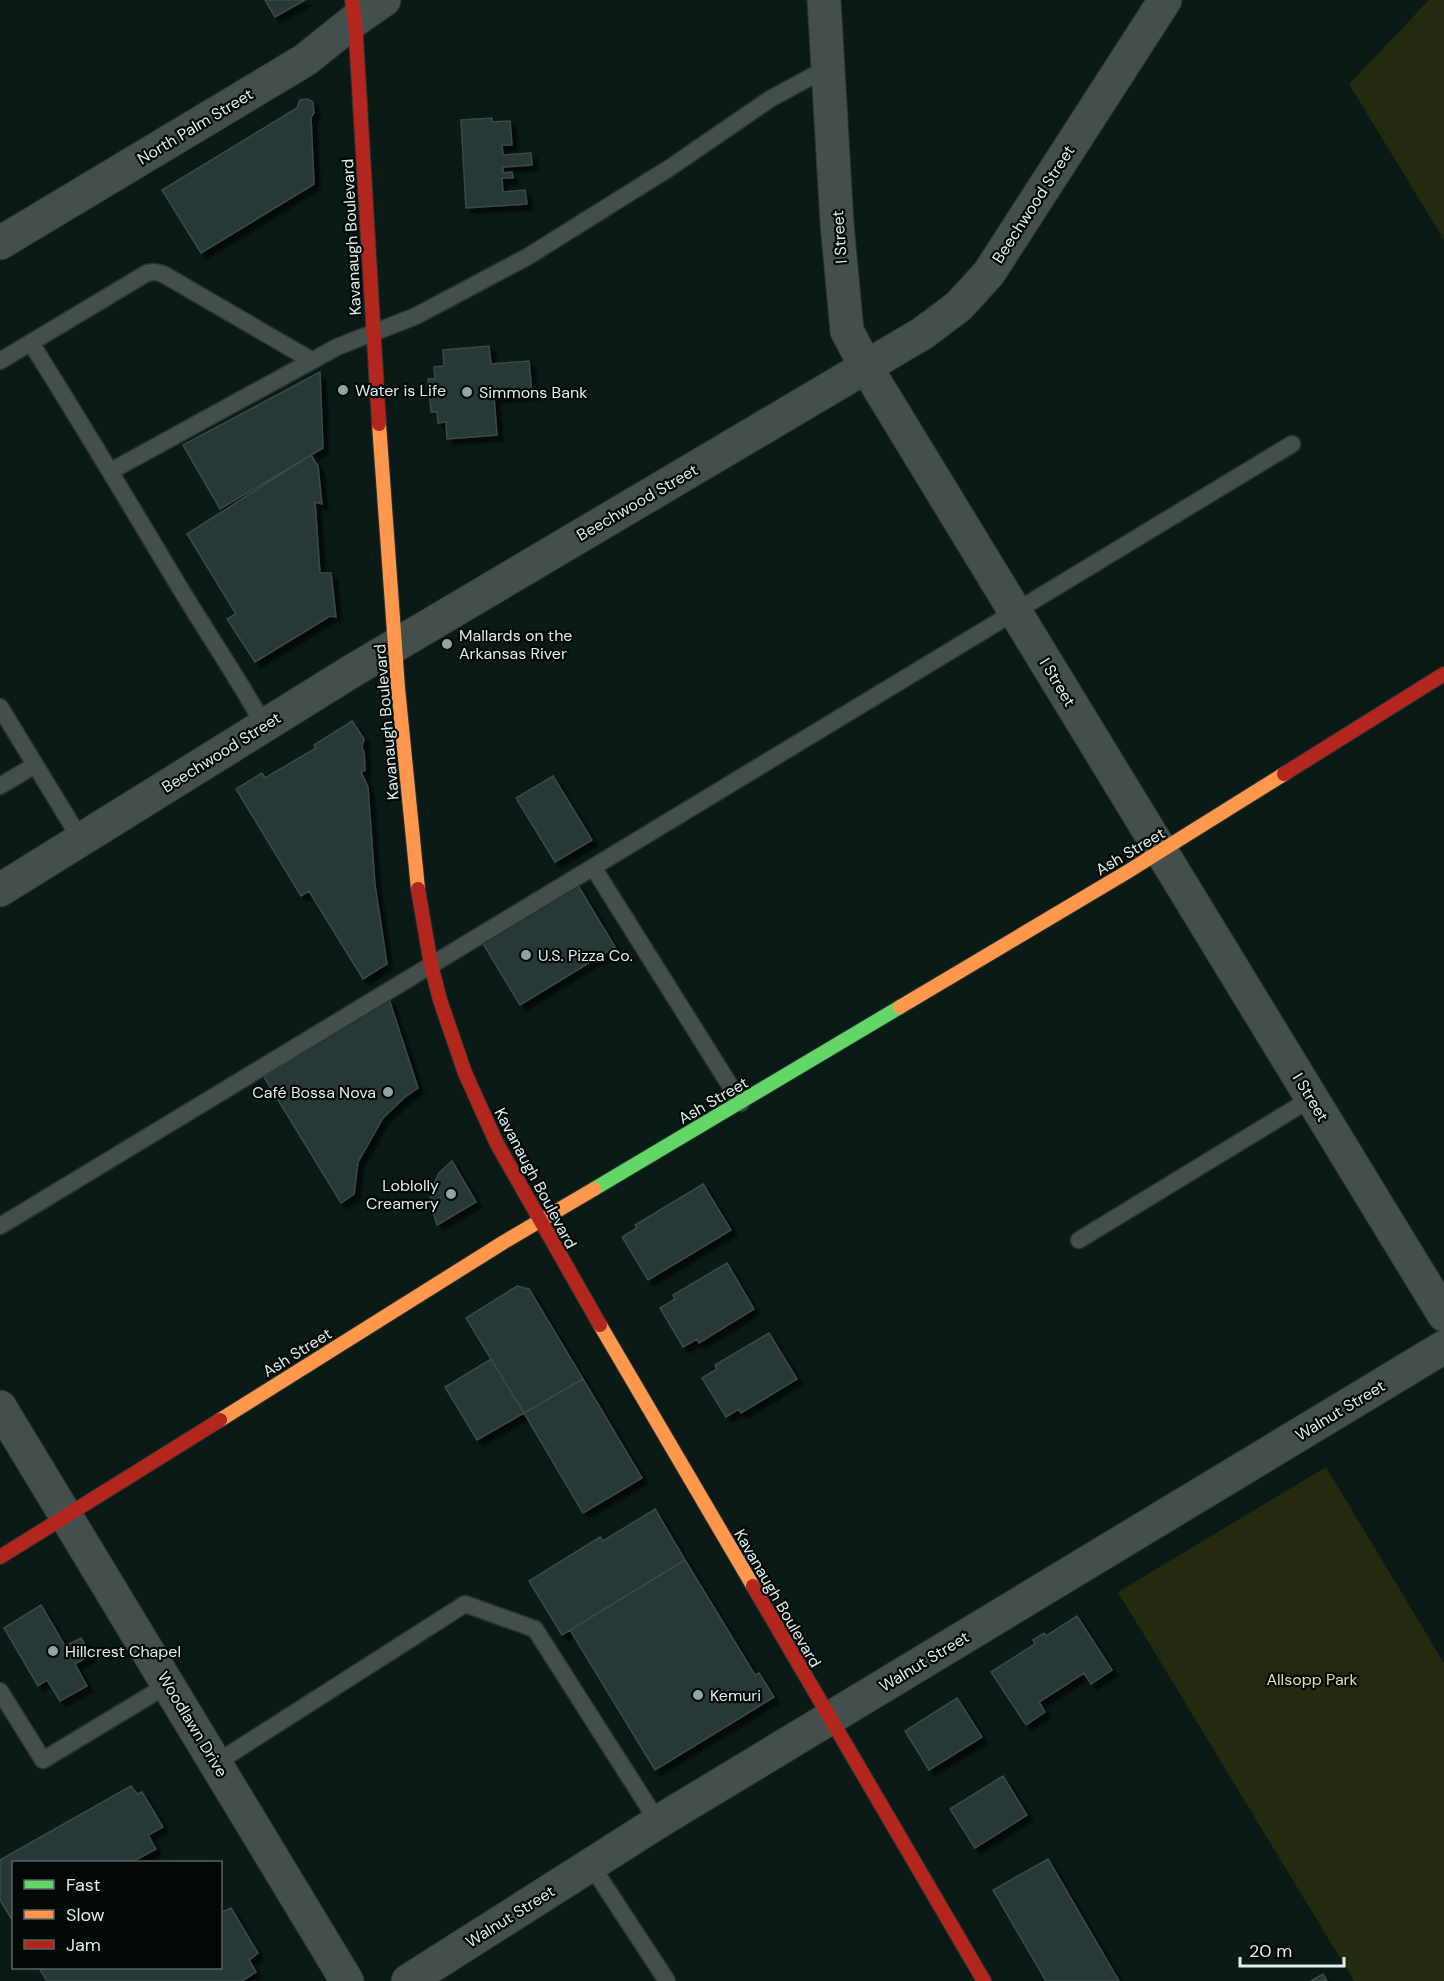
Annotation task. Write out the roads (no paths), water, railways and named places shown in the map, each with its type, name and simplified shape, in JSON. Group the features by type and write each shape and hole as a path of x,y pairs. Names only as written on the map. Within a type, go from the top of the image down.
{"street":[{"name":"North Palm Street","path":"0,243 305,60 353,10 384,0"},
{"name":"I Street","path":"824,0 837,224 847,331 866,367 1444,1315"},
{"name":"Beechwood Street","path":"0,890 396,644 932,327 958,306 989,273 1165,0"},
{"name":"Kavanaugh Boulevard","path":"353,10 398,688 417,889 431,966 440,1000 465,1073 497,1144 984,1981"},
{"name":"Ash Street","path":"0,1557 540,1221 1161,851 1444,674"},
{"name":"Walnut Street","path":"408,1981 658,1821 1444,1347"},
{"name":"Woodlawn Drive","path":"0,1407 347,1981"}],"lane":[{"path":"111,471 311,360 337,347 416,316 527,257 671,167 770,99 829,68"},
{"path":"0,361 147,273 155,272 163,274 311,360"},
{"path":"31,343 264,725"},
{"path":"0,1226 1292,444"},
{"path":"0,707 81,840"},
{"path":"0,786 35,765"},
{"path":"593,867 741,1103"},
{"path":"1079,1240 1312,1098"},
{"path":"216,1763 465,1604 535,1629 658,1821"},
{"path":"0,1690 43,1760 169,1684"},
{"path":"591,1865 667,1981"}],"place":[{"name":"Water is Life","path":"343,390"},
{"name":"Simmons Bank","path":"467,392"},
{"name":"Mallards on the Arkansas River","path":"447,644"},
{"name":"U.S. Pizza Co.","path":"526,955"},
{"name":"Café Bossa Nova","path":"388,1092"},
{"name":"Loblolly Creamery","path":"451,1194"},
{"name":"Hillcrest Chapel","path":"53,1651"},
{"name":"Kemuri","path":"698,1695"}],"park label":[{"name":"Allsopp Park","path":"1312,1679"}]}
